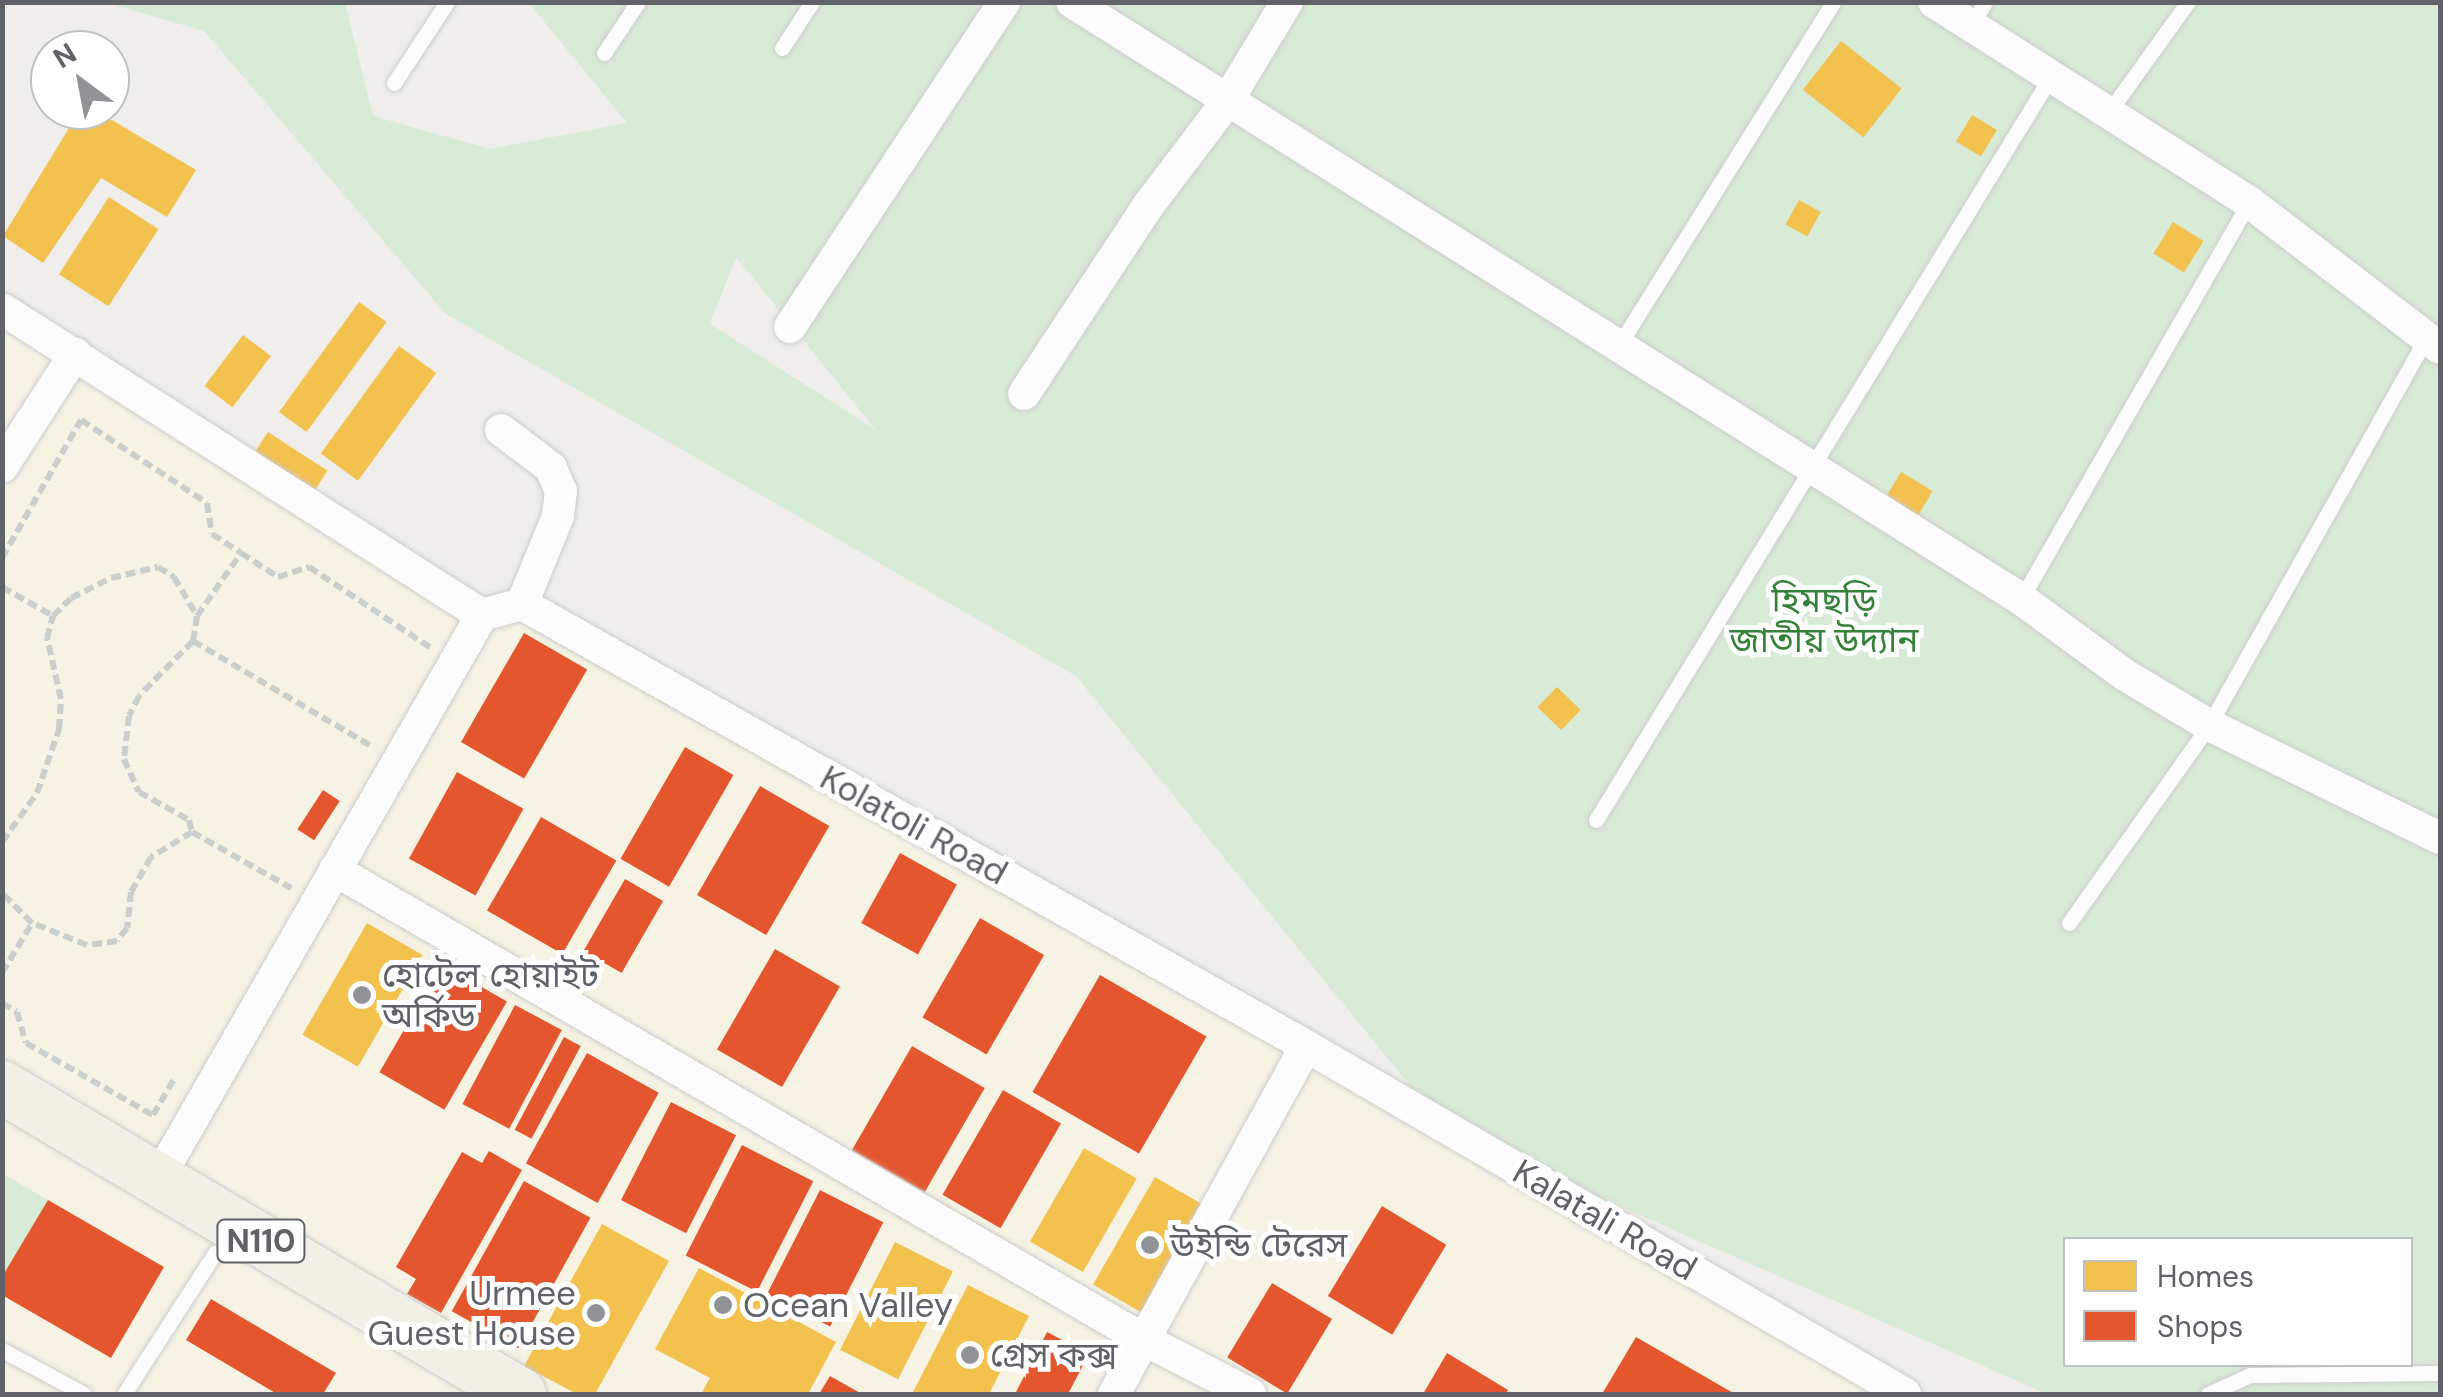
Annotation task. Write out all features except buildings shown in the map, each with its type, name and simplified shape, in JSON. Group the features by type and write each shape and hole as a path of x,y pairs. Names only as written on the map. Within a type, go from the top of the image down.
{"highway":[{"name":"N110","path":"2,1087 520,1394"},
{"name":"N110","path":"2,1128 449,1394"}],"street":[{"path":"790,328 1004,2"},
{"path":"1072,2 1226,103 2022,598 2125,675 2209,725 2440,838"},
{"path":"1024,394 1148,206 1226,103 1287,2"},
{"path":"1934,2 1978,13 2053,73 2250,202 2434,342"},
{"path":"2,309 482,615"},
{"path":"2,467 75,354"},
{"path":"158,1178 482,615 522,604 558,516 561,492 551,468 501,430"},
{"name":"Kolatoli Road","path":"522,604 1306,1046"},
{"path":"335,870 1142,1338 1250,1394"},
{"path":"1114,1394 1306,1046"},
{"name":"Kalatali Road","path":"1306,1046 1904,1394"}],"lane":[{"path":"394,83 448,2"},
{"path":"604,54 638,2"},
{"path":"782,48 812,2"},
{"path":"1620,345 1832,2"},
{"path":"2110,109 2188,2"},
{"path":"1596,820 2053,73"},
{"path":"2022,598 2250,202"},
{"path":"2069,923 2209,725 2434,342"},
{"path":"124,1394 215,1254"},
{"path":"2,1350 84,1394"},
{"path":"2208,1394 2250,1375 2440,1373"}],"path":[{"path":"2,558 81,420 207,503 212,534 242,554 278,577 309,567 435,651 425,667"},
{"path":"192,832 190,820 139,792 124,760 126,726 139,696 193,641 197,616 242,554"},
{"path":"2,842 38,794 59,729 61,698 47,638 53,616 72,598 111,578 158,567 174,577 197,616"},
{"path":"2,587 53,616"},
{"path":"193,641 377,749"},
{"path":"368,764 387,733"},
{"path":"192,832 290,888"},
{"path":"2,893 32,923 88,945 117,941 127,928 131,892 151,858 192,832"},
{"path":"281,904 300,872"},
{"path":"2,973 32,923"},
{"path":"2,1003 16,1012 26,1043 153,1115 182,1066"}],"shaded area":[{"path":"2,309 459,603 541,599 1872,1374 1858,1394 3,1394"}],"green space":[{"name":"হিমছড়ি জাতীয় উদ্যান","path":"107,3 345,3 373,116 490,149 627,123 529,3 2440,3 2440,1394 2047,1394 1446,1130 1076,676 446,314 204,31","holes":["736,257 876,430 710,324"]},
{"path":"3,1174 48,1200 3,1277"}],"place":[{"name":"হোটেল হোয়াইট অর্কিড","path":"362,995"},
{"name":"উইন্ডি টেরেস","path":"1150,1245"},
{"name":"Ocean Valley","path":"723,1305"},
{"name":"Urmee Guest House","path":"596,1313"},
{"name":"গ্রেস কক্স","path":"970,1355"}]}
